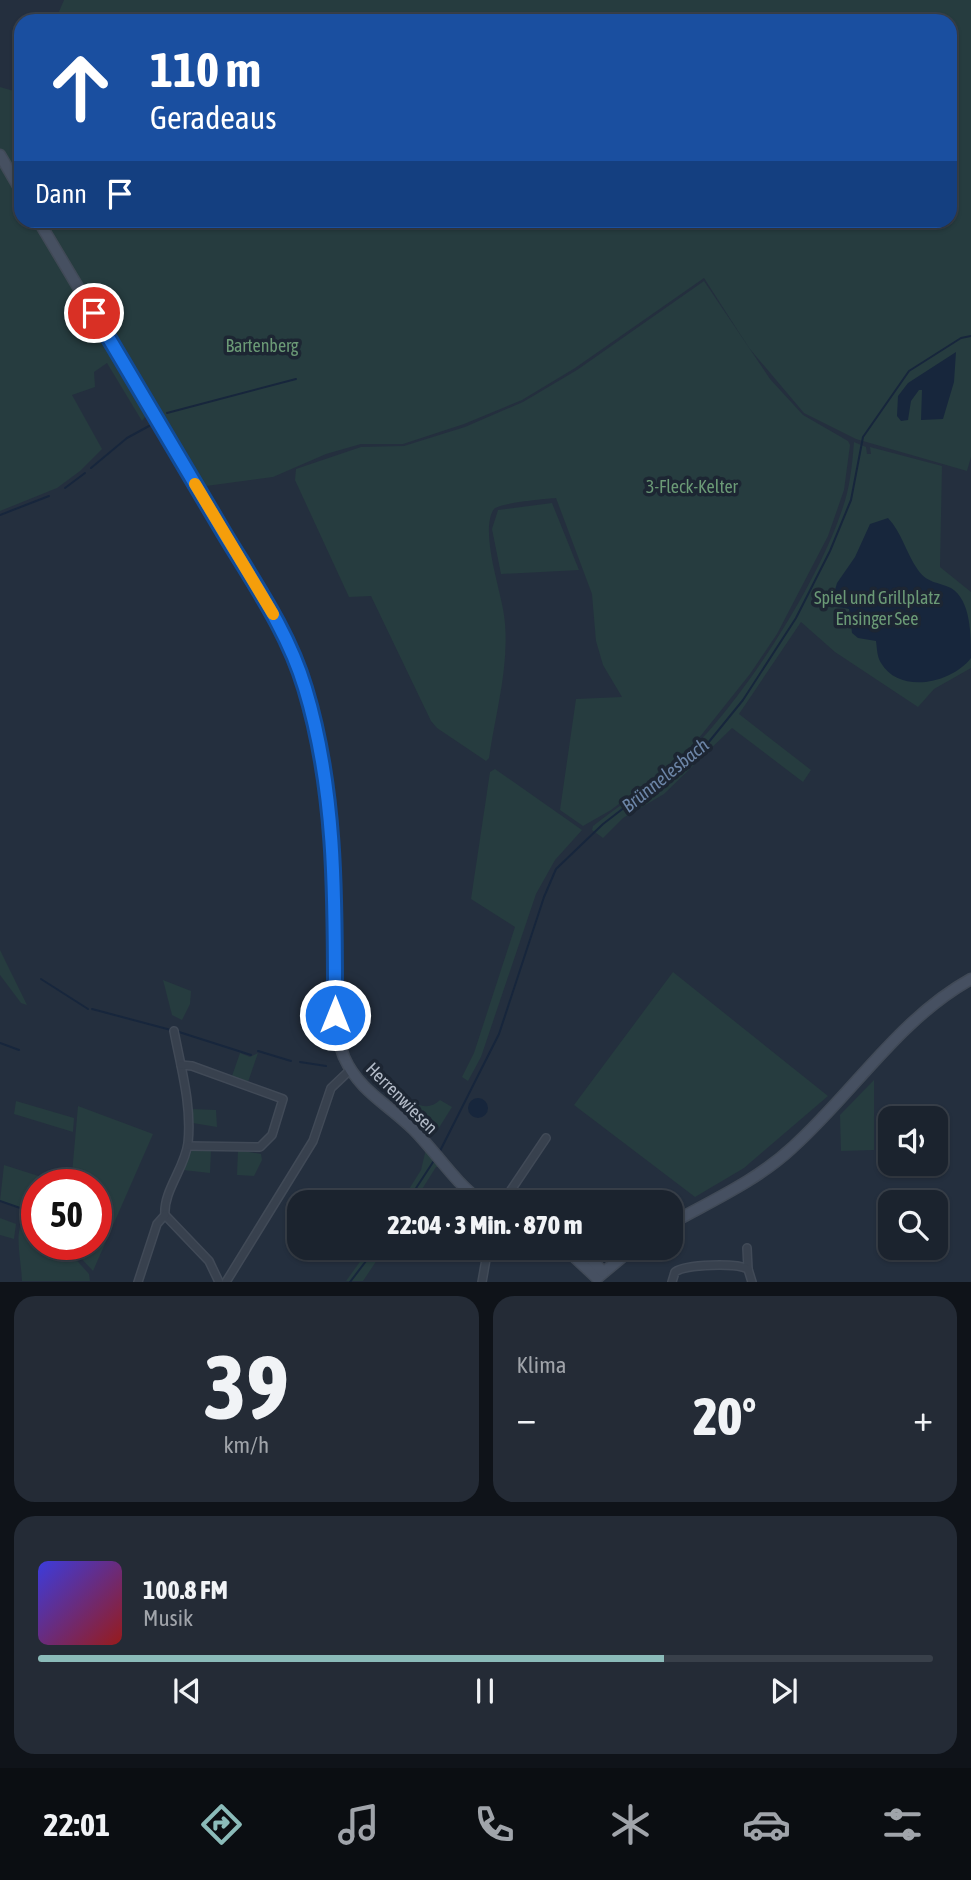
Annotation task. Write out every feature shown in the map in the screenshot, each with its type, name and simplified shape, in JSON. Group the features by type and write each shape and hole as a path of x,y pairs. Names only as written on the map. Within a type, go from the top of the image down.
{"main road":[{"path":"0,155 14,179"},
{"name":"Herrenwiesen","path":"43,228 274,615 294,656 314,720 324,768 335,915 335,1015 341,1047 351,1069 368,1092 412,1128 466,1190"},
{"path":"683,1216 777,1160 826,1116 926,1008 971,979"},
{"path":"580,1260 602,1276 618,1260"}],"street":[{"path":"138,1282 157,1224 165,1215 166,1202 188,1146 189,1111 174,1031"},
{"path":"181,1065 282,1099 272,1135 260,1147 188,1146"},
{"path":"226,1282 313,1141 331,1088 351,1069"},
{"path":"511,1190 547,1138"},
{"path":"165,1215 209,1261 219,1282"},
{"path":"747,1248 752,1282"},
{"path":"482,1282 486,1260"},
{"path":"672,1282 675,1272 684,1267 737,1265 748,1269"}],"green space":[{"name":"Bartenberg","path":"64,0 971,0 971,457 967,471 856,439 804,413 749,348 704,278 575,368 522,400 464,424 403,444 361,444 326,454 273,477 206,486 200,483 46,228 957,228 957,14 58,14"},
{"path":"0,87 14,91 14,173 0,150"},
{"path":"0,162 14,185 14,228 39,228 148,413 142,421 107,363 94,372 95,387 72,395 102,449 80,471 57,488 0,511"},
{"name":"3-Fleck-Kelter","path":"704,281 770,379 803,415 848,441 850,445 844,490 828,536 777,634 750,674 695,743 611,810 583,826 560,810 576,699 622,697 603,665 596,641 592,594 556,498 504,505 494,509 490,518 490,543 503,609 506,646 499,702 489,758 486,761 437,728 431,721 371,596 349,597 295,480 296,469 361,447 404,446 465,427 523,402 577,370"},
{"name":"Spiel und Grillplatz Ensinger See","path":"854,442 866,447 867,454 871,454 870,447 942,466 940,567 971,592 971,668 934,689 918,707 835,652 801,622 739,714 811,770 803,782 732,728 664,794 623,818 603,838 592,830 593,826 660,777 705,736 774,643 796,608 830,541 847,493"},
{"path":"552,503 579,570 501,574 492,529 498,510"},
{"path":"495,769 582,830 555,860 536,894 481,1057 468,1081 462,1077 474,1053 515,927 471,899 490,772"},
{"path":"0,950 27,1005 21,1003 0,975"},
{"path":"673,972 828,1096 744,1168 695,1197 574,1105"},
{"path":"163,980 191,991 190,1004 182,1020 172,1015"},
{"path":"240,1053 250,1057 258,1053 248,1082 232,1076"},
{"path":"874,1080 874,1150 841,1151 840,1115"},
{"path":"403,1097 422,1106 431,1106 440,1100 452,1107 435,1134 432,1134 411,1115"},
{"path":"16,1101 74,1118 73,1132 14,1114"},
{"path":"78,1106 153,1134 112,1228 112,1169 72,1169"},
{"path":"192,1109 216,1110 217,1127 193,1123"},
{"path":"426,1149 440,1167 436,1167 422,1190 408,1190 421,1170"},
{"path":"192,1150 211,1150 210,1173 183,1170"},
{"path":"238,1150 261,1154 262,1160 254,1176 237,1175"},
{"path":"4,1165 21,1170 21,1208 0,1201"},
{"path":"0,1218 16,1224 14,1239 0,1235"},
{"path":"21,1225 21,1260 76,1260 89,1274 90,1281 22,1281 19,1247"},
{"path":"83,1260 98,1260 93,1271"},
{"path":"361,1260 377,1260 363,1281 346,1281"}],"water":[{"path":"956,352 954,382 943,419 921,420 922,390 919,390 911,401 908,420 901,421 897,416 898,396 908,383"},
{"name":"Spiel und Grillplatz Ensinger See","path":"888,518 921,574 951,588 963,601 966,609 971,658 952,674 939,679 913,682 890,673 880,661 876,641 858,638 852,633 849,609 838,607 833,597 837,583 855,557 870,524"},
{"path":"474,1098 482,1098 488,1108 482,1118 474,1118 468,1112 468,1104"}],"waterway":[{"name":"Brünnelesbach","path":"440,1151 499,1034 544,897 556,869 603,824 708,743 743,700 796,618 830,551 851,500 863,437 909,371 961,338 971,336"},
{"path":"167,413 296,379"},
{"path":"91,468 127,438 149,426"},
{"path":"65,488 85,473"},
{"path":"0,515 49,496"},
{"path":"41,979 88,1009"},
{"path":"92,1009 171,1030"},
{"path":"179,1032 251,1055"},
{"path":"0,1043 19,1050"},
{"path":"258,1051 291,1061"},
{"path":"300,1062 326,1066"},
{"name":"Brünnelesbach","path":"415,1190 435,1159"},
{"path":"0,1201 21,1208"},
{"name":"Brünnelesbach","path":"350,1282 367,1260"}],"slow traffic":[{"path":"195,484 273,614"}],"route":[{"path":"94,313 274,615 300,672 314,720 326,786 336,948 335,1015"}]}
